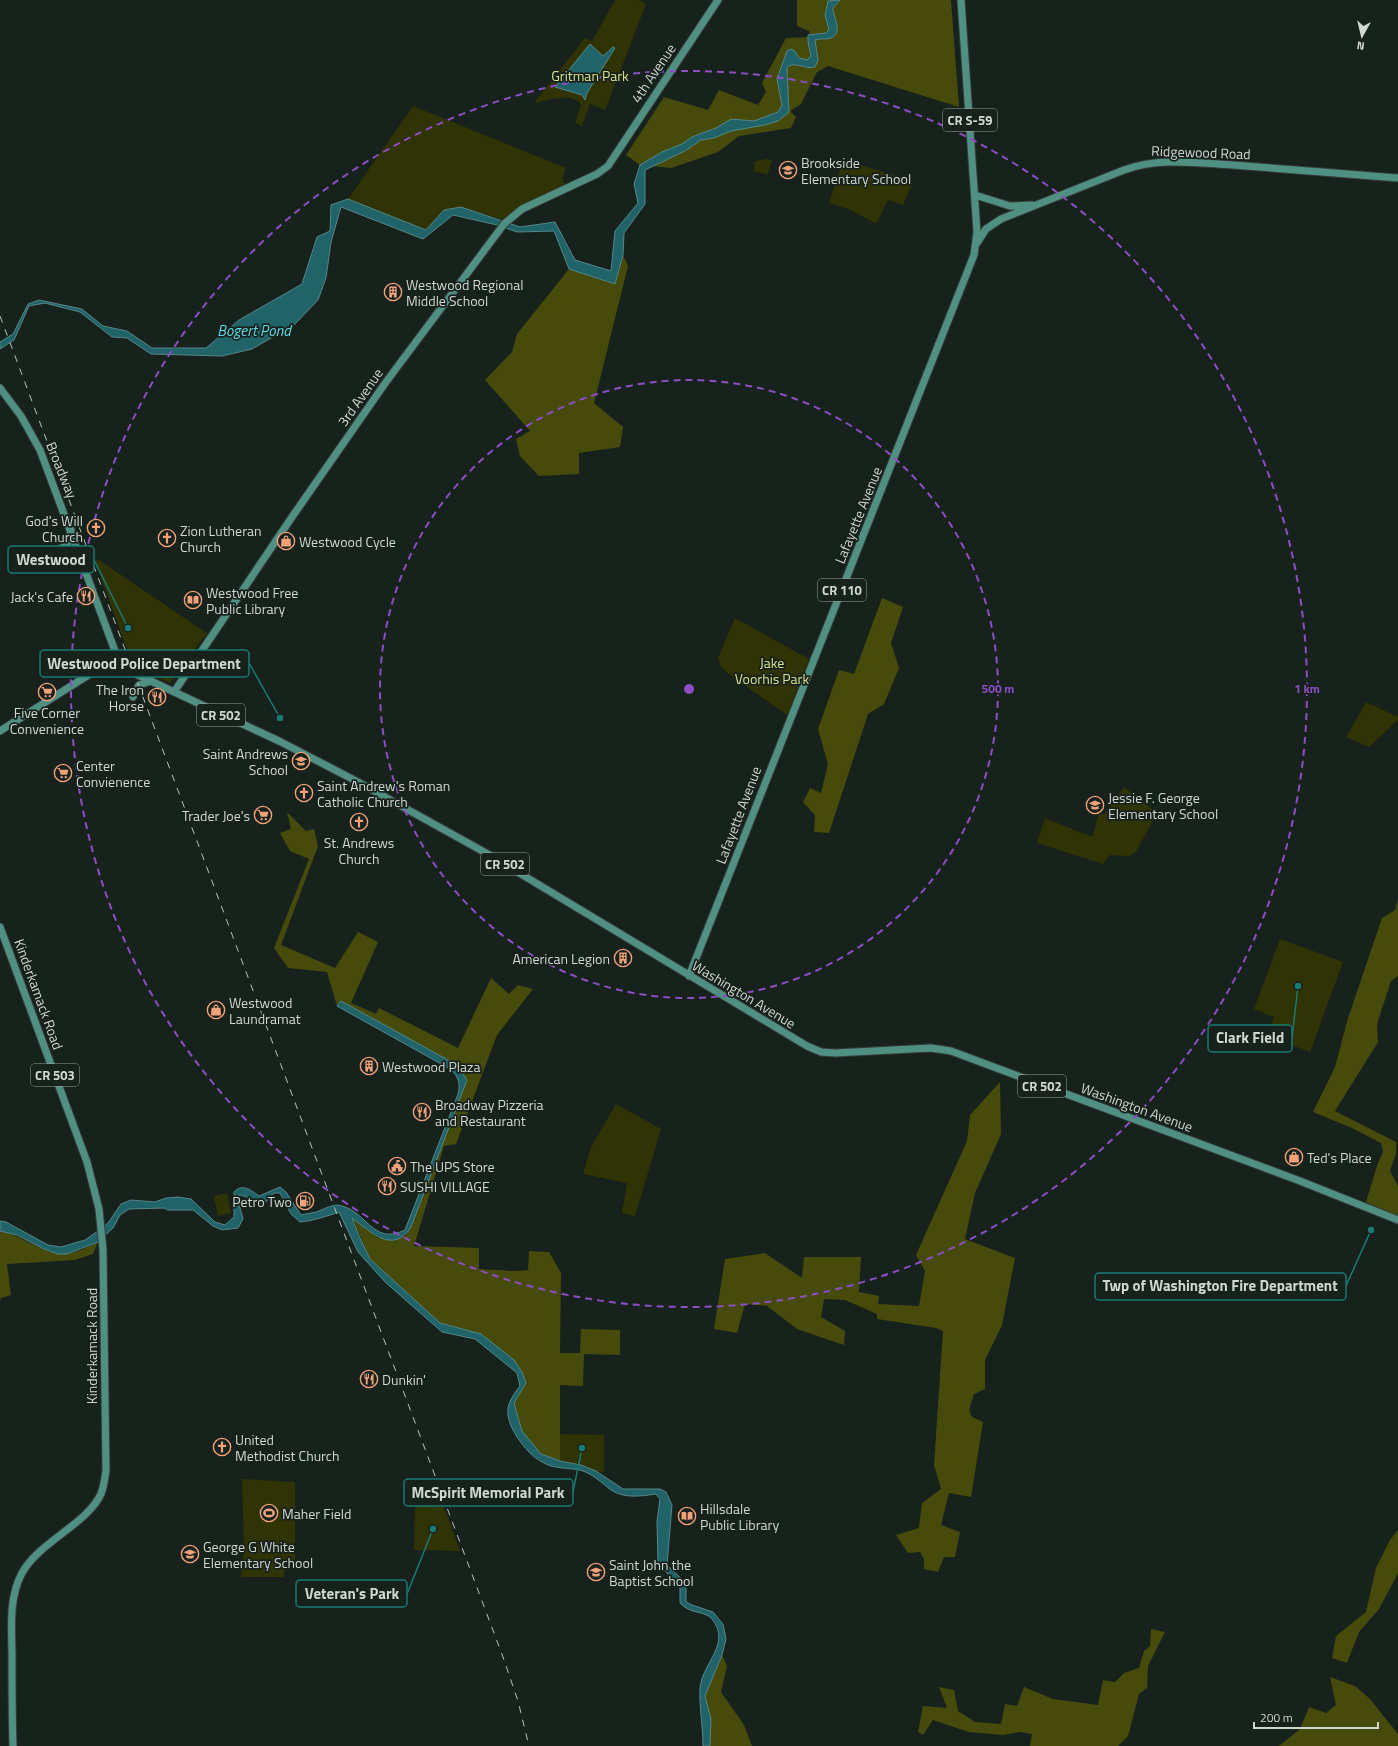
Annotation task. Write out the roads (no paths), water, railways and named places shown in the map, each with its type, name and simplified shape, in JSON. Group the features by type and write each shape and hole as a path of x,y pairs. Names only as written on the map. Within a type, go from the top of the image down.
{"main road":[{"name":"4th Avenue","path":"611,162 718,0"},
{"name":"CR S-59","path":"961,0 975,195 976,243"},
{"name":"3rd Avenue","path":"174,692 292,517 382,388 501,227 506,221 522,209 597,174 611,162"},
{"name":"Ridgewood Road","path":"976,243 986,229 991,225 1135,166 1153,162 1182,162 1282,168 1398,178"},
{"path":"975,195 1010,206 1040,204"},
{"name":"Lafayette Avenue","path":"688,976 971,266 976,243"},
{"name":"Broadway","path":"0,388 21,416 36,441 48,468 121,667"},
{"path":"58,550 67,545 71,530"},
{"path":"0,731 101,667 111,664 121,667"},
{"name":"Washington Avenue","path":"121,667 281,742 358,782 486,853 798,1042 821,1052 835,1053 931,1048 951,1051 1300,1181 1398,1220"},
{"path":"133,697 139,685 151,681"},
{"name":"Kinderkamack Road","path":"0,927 87,1162 96,1193 103,1242 106,1470 104,1486 96,1502 88,1512 34,1558 23,1571 18,1582 12,1606 12,1746"}],"water":[{"name":"Bogert Pond","path":"840,0 833,8 837,24 837,32 829,39 815,40 818,60 815,67 811,68 792,65 787,68 789,112 778,121 765,125 731,131 714,138 701,140 685,151 645,170 645,204 624,233 623,255 615,284 569,269 554,231 517,232 497,225 453,215 423,239 341,207 331,242 326,278 318,300 294,325 252,349 222,356 151,354 127,338 112,337 80,312 45,303 29,306 14,340 0,349 0,342 13,334 28,304 39,300 82,309 103,326 127,331 152,348 206,348 239,320 302,284 317,237 330,231 331,205 348,199 426,230 444,210 461,207 520,227 555,222 575,260 611,271 615,231 638,203 634,184 640,165 662,152 682,144 692,137 716,128 731,119 754,121 778,112 782,105 777,79 787,51 791,49 795,51 799,58 807,60 811,56 808,35 826,33 829,30 825,15 828,1"},
{"path":"590,44 603,56 613,47 615,48 587,93 585,100 582,95 555,87"},
{"path":"341,1001 457,1065 467,1080 411,1227 404,1235 397,1239 389,1240 374,1234 352,1218 370,1259 440,1323 481,1334 514,1360 522,1372 526,1383 514,1403 522,1431 541,1454 560,1461 581,1465 596,1471 623,1489 660,1489 666,1492 672,1505 667,1565 686,1583 686,1602 713,1612 723,1624 726,1639 722,1655 705,1696 711,1719 710,1746 703,1746 700,1688 702,1679 718,1645 719,1637 717,1628 709,1616 684,1607 680,1603 680,1586 658,1564 657,1521 660,1499 656,1494 627,1496 616,1493 595,1477 583,1471 547,1465 529,1452 517,1437 509,1420 509,1404 520,1386 517,1373 475,1339 442,1332 385,1282 358,1252 339,1212 325,1217 300,1222 291,1214 280,1193 274,1193 264,1204 239,1195 238,1200 243,1219 238,1228 222,1230 213,1226 193,1210 168,1210 164,1208 129,1209 120,1215 113,1228 98,1242 67,1254 58,1254 44,1249 17,1235 0,1231 0,1221 6,1222 48,1245 61,1247 85,1240 98,1231 108,1223 121,1204 131,1200 155,1202 166,1198 178,1197 191,1199 215,1222 225,1225 234,1217 234,1192 237,1189 246,1188 259,1196 280,1187 286,1192 301,1215 337,1205 347,1208 377,1230 385,1234 394,1234 405,1230 458,1094 458,1080 450,1069 337,1006"}],"railway":[{"path":"0,316 503,1657 518,1701 529,1746"}],"place":[{"name":"Brookside Elementary School","path":"788,170"},
{"name":"Westwood Regional Middle School","path":"393,292"},
{"name":"God's Will Church","path":"96,528"},
{"name":"Zion Lutheran Church","path":"167,538"},
{"name":"Westwood Cycle","path":"286,541"},
{"name":"Jack's Cafe","path":"86,596"},
{"name":"Westwood Free Public Library","path":"193,600"},
{"name":"Westwood","path":"128,628"},
{"name":"Five Corner Convenience","path":"47,692"},
{"name":"The Iron Horse","path":"157,697"},
{"name":"Westwood Police Department","path":"280,718"},
{"name":"Saint Andrews School","path":"301,761"},
{"name":"Center Convienence","path":"63,773"},
{"name":"Saint Andrew's Roman Catholic Church","path":"304,793"},
{"name":"Jessie F. George Elementary School","path":"1095,805"},
{"name":"Trader Joe's","path":"263,815"},
{"name":"St. Andrews Church","path":"359,822"},
{"name":"American Legion","path":"623,958"},
{"name":"Clark Field","path":"1298,986"},
{"name":"Westwood Laundramat","path":"216,1010"},
{"name":"Westwood Plaza","path":"369,1066"},
{"name":"Broadway Pizzeria and Restaurant","path":"422,1112"},
{"name":"Ted's Place","path":"1294,1157"},
{"name":"The UPS Store","path":"397,1166"},
{"name":"SUSHI VILLAGE","path":"387,1186"},
{"name":"Petro Two","path":"305,1201"},
{"name":"Twp of Washington Fire Department","path":"1371,1230"},
{"name":"Dunkin'","path":"369,1379"},
{"name":"United Methodist Church","path":"222,1447"},
{"name":"McSpirit Memorial Park","path":"582,1448"},
{"name":"Maher Field","path":"269,1513"},
{"name":"Hillsdale Public Library","path":"687,1516"},
{"name":"Veteran's Park","path":"433,1529"},
{"name":"George G White Elementary School","path":"190,1554"},
{"name":"Saint John the Baptist School","path":"596,1572"}],"park label":[{"name":"Gritman Park","path":"590,75"},
{"name":"Jake Voorhis Park","path":"772,670"}]}
